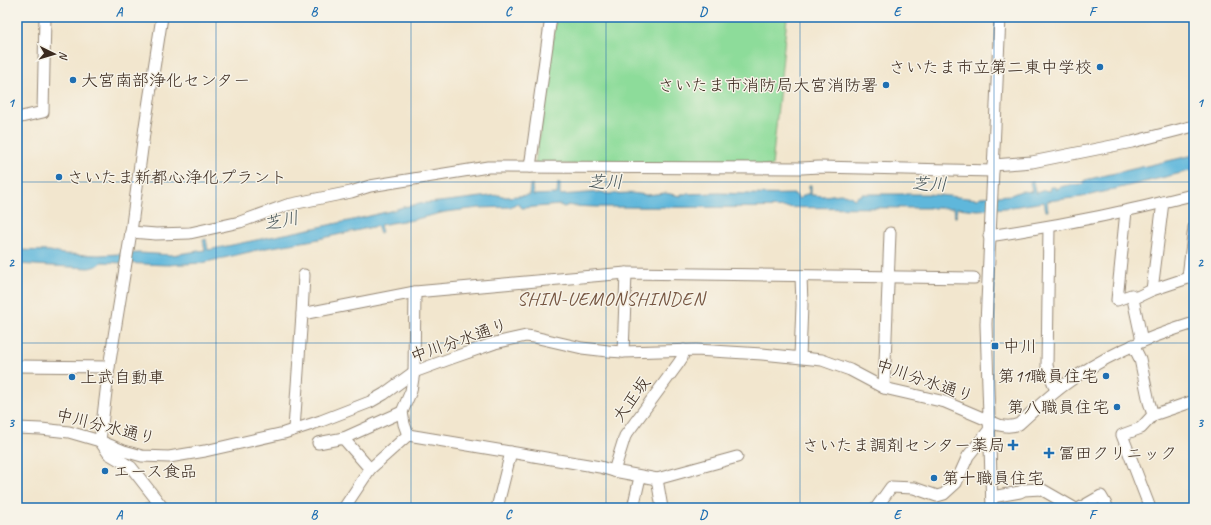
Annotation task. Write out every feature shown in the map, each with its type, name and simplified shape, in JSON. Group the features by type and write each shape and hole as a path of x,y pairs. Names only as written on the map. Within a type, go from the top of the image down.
{"street":[{"path":"17,118 43,112 45,17"},
{"path":"162,17 109,367 100,441 109,454 130,467 163,508"},
{"path":"530,168 551,17"},
{"path":"992,508 986,324 1000,17"},
{"path":"130,234 190,233 240,222 286,205 351,192 370,186 488,167 819,167 993,171 1132,142 1194,126"},
{"path":"989,232 1049,227 1188,196 1194,196"},
{"path":"1152,290 1163,202"},
{"path":"1126,211 1117,300 1131,295 1133,298"},
{"path":"1049,227 1047,366 1056,392"},
{"path":"1133,298 1191,277 1194,227"},
{"path":"884,388 890,233"},
{"path":"302,314 415,292 626,273 974,278"},
{"path":"623,352 626,273"},
{"path":"294,429 304,275"},
{"path":"800,357 802,306 801,276"},
{"path":"408,435 402,412 411,391 414,372 415,292"},
{"path":"1133,298 1140,359 1148,402 1153,415"},
{"name":"中川分水通り","path":"17,428 55,430 100,441 124,451 142,456 169,457 205,451 322,421 370,402 384,394 414,372 495,343 526,336 534,336 582,348 623,352 684,350 762,354 822,360 850,370 884,388 945,402 990,425 1007,427 1019,424 1056,392 1081,373 1105,358 1138,343 1194,323"},
{"name":"大正坂","path":"614,471 625,436 678,364 682,358 684,350"},
{"path":"17,366 109,367"},
{"path":"1150,508 1122,435 1140,428 1153,415 1194,401"},
{"path":"318,443 343,438 402,412"},
{"path":"876,508 891,487 914,488 937,496 944,494 956,483 968,456 990,425"},
{"path":"408,435 600,467 640,477 657,479 737,457"},
{"path":"344,508 370,469 408,435"},
{"path":"343,438 370,469"},
{"path":"497,508 510,452"},
{"path":"633,508 640,477"},
{"path":"657,479 662,508"},
{"path":"992,496 1020,492 1024,490 1041,489 1074,508"},
{"path":"1080,508 1101,496 1108,508"},
{"path":"147,508 154,508"}],"green space":[{"path":"556,17 787,17 772,166 535,164"}],"water":[{"path":"1194,155 1194,170 1082,197 1047,201 1048,211 1046,211 1044,202 1005,208 978,210 957,208 956,218 954,208 596,207 569,205 564,207 560,205 522,208 518,204 515,204 510,207 479,208 445,212 408,221 380,225 382,232 380,233 377,226 314,240 266,248 202,263 166,265 102,262 97,266 89,268 17,264 17,250 50,251 63,254 99,255 139,253 172,255 205,250 203,240 206,239 208,250 353,220 425,203 499,195 506,197 529,195 530,185 532,185 533,195 557,194 558,183 560,184 560,195 601,192 608,194 631,193 647,195 665,193 681,196 681,194 714,193 795,194 799,199 806,194 809,194 809,185 811,185 811,195 825,196 844,194 854,199 862,194 928,194 978,199 980,197 1011,195 1021,191 1032,192 1030,182 1033,181 1035,192 1037,193 1044,190 1049,191 1050,187 1055,187 1056,190 1065,186 1084,184 1085,180"}],"place":[{"name":"さいたま市立第二東中学校","path":"1100,67"},
{"name":"大宮南部浄化センター","path":"73,80"},
{"name":"さいたま市消防局大宮消防署","path":"886,85"},
{"name":"さいたま新都心浄化プラント","path":"59,177"},
{"name":"中川","path":"995,346"},
{"name":"第11職員住宅","path":"1106,376"},
{"name":"上武自動車","path":"72,377"},
{"name":"第八職員住宅","path":"1117,407"},
{"name":"さいたま調剤センター薬局","path":"1013,445"},
{"name":"冨田クリニック","path":"1049,453"},
{"name":"エース食品","path":"105,471"},
{"name":"第十職員住宅","path":"934,478"}],"district":[{"name":"SHIN-UEMONSHINDEN","path":"611,298"}],"water label":[{"name":"芝川","path":"605,182"},
{"name":"芝川","path":"929,184"},
{"name":"芝川","path":"281,221"}]}
